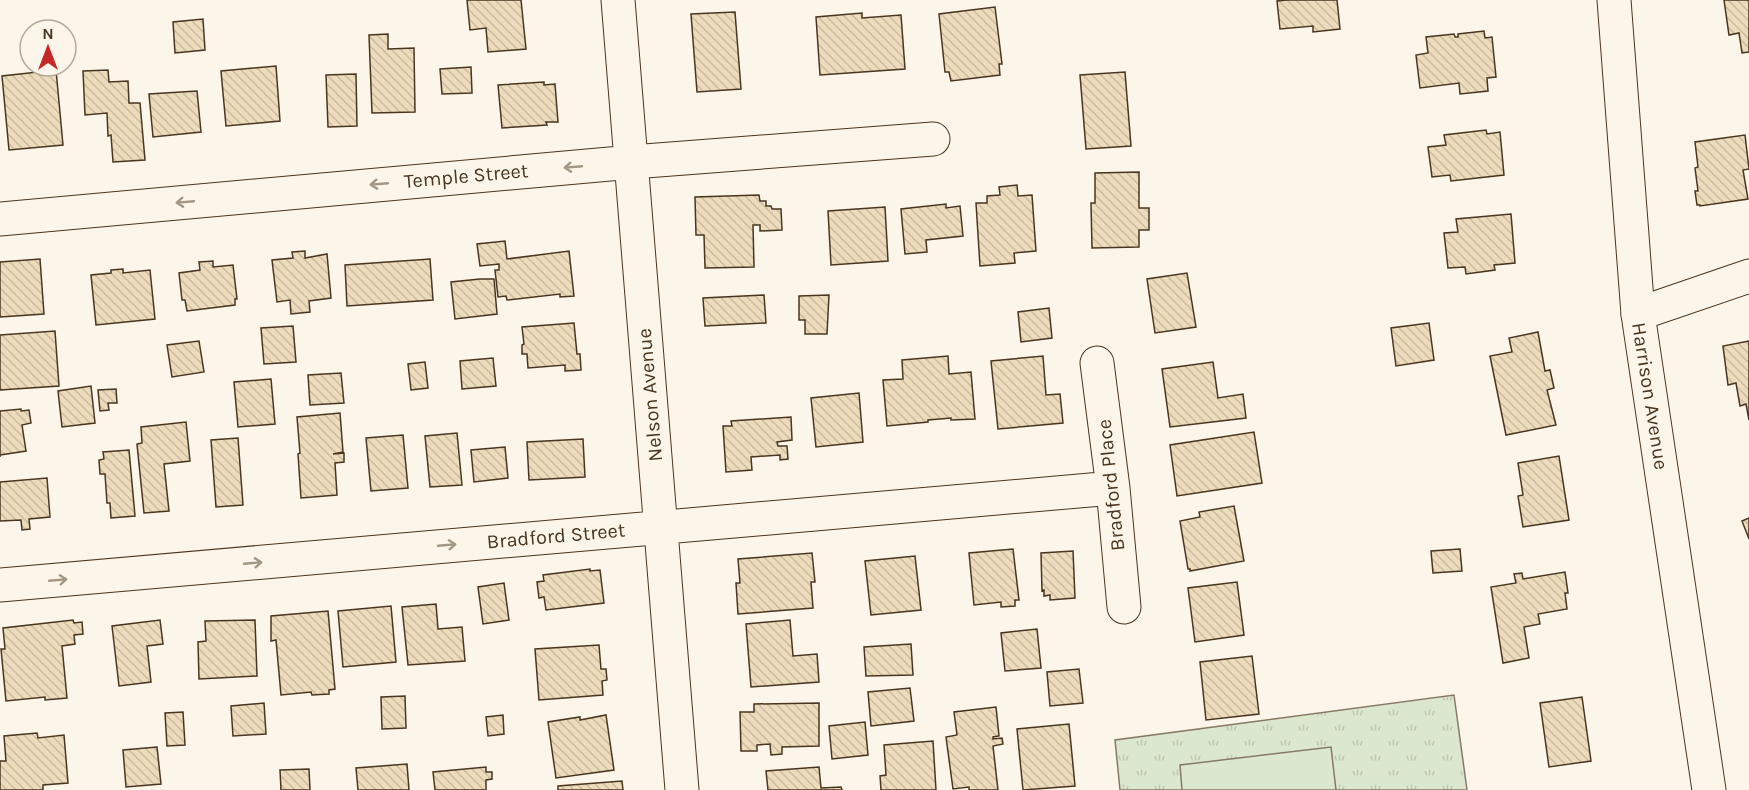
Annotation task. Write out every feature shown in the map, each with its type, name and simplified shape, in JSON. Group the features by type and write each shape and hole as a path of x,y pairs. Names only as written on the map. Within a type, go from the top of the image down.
{"street":[{"name":"Nelson Avenue","path":"618,0 682,790"},
{"name":"Harrison Avenue","path":"1614,0 1638,314 1709,790"},
{"name":"Temple Street","path":"0,219 632,162 933,139"},
{"path":"1638,314 1749,276"},
{"name":"Bradford Place","path":"1097,363 1113,488 1124,607"},
{"name":"Bradford Street","path":"0,585 1113,488"}],"green space":[{"path":"1454,695 1467,790 1120,790 1115,740"},
{"path":"1331,747 1336,790 1182,790 1180,765"}],"building":[{"path":"467,0 521,0 526,49 488,52 486,28 470,30"},
{"path":"1337,0 1340,29 1313,32 1313,26 1280,29 1277,1"},
{"path":"1724,0 1749,0 1749,52 1742,53 1739,33 1729,35"},
{"path":"995,7 1002,64 999,64 1000,75 951,81 949,72 945,72 939,14"},
{"path":"735,12 741,89 697,92 691,14"},
{"path":"862,13 862,18 901,15 905,69 820,75 816,17"},
{"path":"203,19 205,50 175,53 173,22"},
{"path":"1484,31 1485,38 1492,37 1496,77 1487,78 1488,91 1460,94 1459,83 1420,88 1416,55 1428,53 1426,37 1454,34 1458,37 1458,34"},
{"path":"388,34 388,49 414,48 415,112 372,113 369,35"},
{"path":"276,66 280,121 226,126 221,71"},
{"path":"471,67 472,93 442,94 440,69"},
{"path":"108,70 109,82 128,81 129,103 140,103 145,160 113,162 111,135 108,136 107,113 85,115 83,71"},
{"path":"1125,72 1131,146 1086,149 1080,75"},
{"path":"18,74 18,78 57,78 63,145 9,150 2,76"},
{"path":"356,74 357,126 328,127 326,75"},
{"path":"544,82 544,85 555,84 558,122 546,122 547,125 502,128 498,85"},
{"path":"197,91 201,132 153,137 149,94"},
{"path":"1486,130 1487,134 1500,132 1504,175 1451,181 1450,175 1432,177 1428,147 1446,145 1444,135"},
{"path":"1745,135 1749,169 1743,170 1748,199 1697,205 1695,168 1698,167 1695,142"},
{"path":"1139,172 1139,208 1149,208 1149,230 1139,230 1139,247 1092,248 1091,203 1095,203 1095,173"},
{"path":"1017,185 1018,196 1032,195 1036,251 1014,253 1015,263 980,266 976,203 987,203 987,196 1000,195 999,187"},
{"path":"759,195 760,201 766,201 766,206 781,209 782,230 760,231 760,225 753,225 754,267 705,268 704,235 696,235 695,197"},
{"path":"946,204 946,208 960,206 963,236 926,240 927,252 905,254 901,209"},
{"path":"885,207 888,261 831,265 828,211"},
{"path":"1511,214 1515,263 1494,265 1495,270 1466,274 1465,267 1448,268 1444,233 1458,232 1456,219"},
{"path":"505,241 507,259 569,251 574,296 560,297 560,294 507,300 506,296 498,297 495,270 499,270 499,264 480,266 477,244"},
{"path":"305,251 305,258 327,254 331,298 309,301 310,312 291,314 290,300 277,302 272,260 293,258 292,252"},
{"path":"40,259 44,314 0,317 0,262"},
{"path":"430,259 433,300 347,306 345,265"},
{"path":"213,261 213,267 233,265 237,299 235,299 235,305 187,311 185,300 182,300 179,273 200,270 199,262"},
{"path":"123,269 123,273 150,270 155,319 96,325 91,275"},
{"path":"1187,273 1196,327 1155,333 1147,279"},
{"path":"494,279 497,314 455,319 451,282"},
{"path":"764,295 766,323 705,326 703,298"},
{"path":"829,295 827,334 805,334 805,320 799,320 799,296"},
{"path":"1049,308 1052,338 1021,342 1018,312"},
{"path":"574,323 581,370 565,371 565,365 528,368 527,354 522,354 524,344 522,327"},
{"path":"1429,323 1434,360 1396,366 1391,328"},
{"path":"293,326 296,362 264,364 261,328"},
{"path":"55,331 59,386 0,390 0,335"},
{"path":"1538,332 1545,371 1550,370 1554,388 1547,390 1556,425 1506,435 1490,356 1512,352 1509,338"},
{"path":"199,341 204,372 172,377 167,345"},
{"path":"1749,341 1749,420 1746,404 1740,406 1736,383 1728,385 1723,346"},
{"path":"948,356 949,374 971,372 975,419 951,420 951,418 887,426 883,380 903,379 902,360"},
{"path":"1043,356 1046,395 1060,394 1063,423 998,429 991,361"},
{"path":"493,358 496,386 462,389 460,361"},
{"path":"425,362 428,388 411,390 408,364"},
{"path":"1213,362 1218,398 1243,394 1246,418 1170,427 1162,369"},
{"path":"341,373 344,403 310,405 308,375"},
{"path":"271,379 275,424 238,427 234,382"},
{"path":"91,386 95,423 62,427 58,391"},
{"path":"116,389 117,403 108,403 109,410 100,411 98,390"},
{"path":"859,393 863,442 816,447 811,398"},
{"path":"29,410 31,423 22,425 26,451 0,455 0,411"},
{"path":"340,413 343,452 333,454 344,453 344,462 335,463 337,495 301,498 297,417"},
{"path":"791,417 792,440 777,442 778,446 787,446 788,459 780,460 780,455 751,457 752,470 726,472 723,426 732,426 731,421"},
{"path":"186,422 190,461 164,464 169,511 144,513 137,444 142,443 141,427"},
{"path":"1254,432 1262,483 1177,496 1170,445"},
{"path":"457,433 462,485 430,487 425,436"},
{"path":"403,435 408,488 371,491 366,438"},
{"path":"238,438 243,505 216,507 211,440"},
{"path":"583,439 585,477 529,480 527,442"},
{"path":"505,447 508,478 474,482 471,450"},
{"path":"129,450 135,516 111,518 110,503 107,503 105,474 100,474 99,460 104,459 103,452"},
{"path":"1559,456 1569,520 1523,527 1518,496 1523,495 1518,463"},
{"path":"47,478 50,517 29,519 30,529 22,530 21,520 0,521 0,482"},
{"path":"1234,506 1244,561 1190,571 1180,521 1200,517 1199,512"},
{"path":"1749,518 1749,539 1742,521"},
{"path":"1013,549 1019,600 1015,600 1015,606 1001,607 1001,602 974,605 969,553"},
{"path":"1460,549 1462,571 1433,573 1431,551"},
{"path":"1073,551 1075,598 1050,600 1050,595 1044,596 1044,590 1042,591 1041,553"},
{"path":"812,553 815,582 811,582 813,608 738,614 736,583 740,583 738,559"},
{"path":"915,556 921,610 871,615 865,561"},
{"path":"590,569 590,571 600,570 604,603 546,610 544,597 539,598 537,582 544,581 543,575"},
{"path":"1565,572 1568,593 1565,593 1567,609 1538,614 1540,624 1524,627 1529,658 1503,663 1491,587 1516,583 1514,574 1522,573 1523,579"},
{"path":"1237,582 1244,635 1195,642 1188,588"},
{"path":"504,583 509,620 483,624 478,587"},
{"path":"436,604 438,629 462,627 465,661 408,665 402,607"},
{"path":"391,606 396,662 343,667 338,611"},
{"path":"328,611 335,689 329,690 329,694 312,695 311,692 281,695 276,640 271,641 271,616"},
{"path":"73,620 74,623 82,622 83,634 74,635 75,644 62,646 67,698 45,700 45,697 6,701 1,649 5,649 3,628"},
{"path":"160,620 163,644 147,646 151,682 119,686 112,626"},
{"path":"255,620 257,676 199,679 198,642 206,641 205,621"},
{"path":"790,620 793,656 817,654 819,682 751,687 746,624"},
{"path":"1037,629 1041,668 1005,671 1001,633"},
{"path":"911,644 913,675 866,676 864,647"},
{"path":"599,645 601,669 606,669 607,680 602,681 603,695 539,700 535,649"},
{"path":"1252,656 1259,714 1206,720 1200,662"},
{"path":"1079,669 1083,703 1050,706 1047,672"},
{"path":"910,688 914,721 871,726 868,692"},
{"path":"405,696 406,728 382,729 381,697"},
{"path":"1582,697 1591,761 1549,767 1540,703"},
{"path":"264,703 266,734 233,736 231,706"},
{"path":"819,703 819,746 782,747 782,754 771,755 770,744 757,745 757,751 741,751 740,712 754,712 754,704"},
{"path":"996,707 999,736 993,739 1002,738 1003,744 993,746 998,790 969,790 969,787 953,789 946,737 957,735 954,712"},
{"path":"183,712 185,745 167,746 165,713"},
{"path":"503,715 504,734 488,736 486,717"},
{"path":"606,715 614,770 556,778 548,722 580,717 580,720"},
{"path":"865,722 868,755 832,759 829,726"},
{"path":"1069,724 1075,786 1023,790 1017,729"},
{"path":"37,733 38,738 64,735 68,783 43,785 43,790 0,790 0,761 6,761 4,736"},
{"path":"933,741 936,790 881,790 880,776 886,775 884,745"},
{"path":"157,747 161,784 126,787 123,750"},
{"path":"407,764 409,790 358,790 356,768"},
{"path":"486,767 486,772 492,772 492,779 486,780 486,790 435,790 433,772"},
{"path":"819,767 821,788 841,787 842,790 768,790 766,771"},
{"path":"309,769 310,790 281,790 280,770"},
{"path":"622,781 623,790 558,790 558,786"}]}
